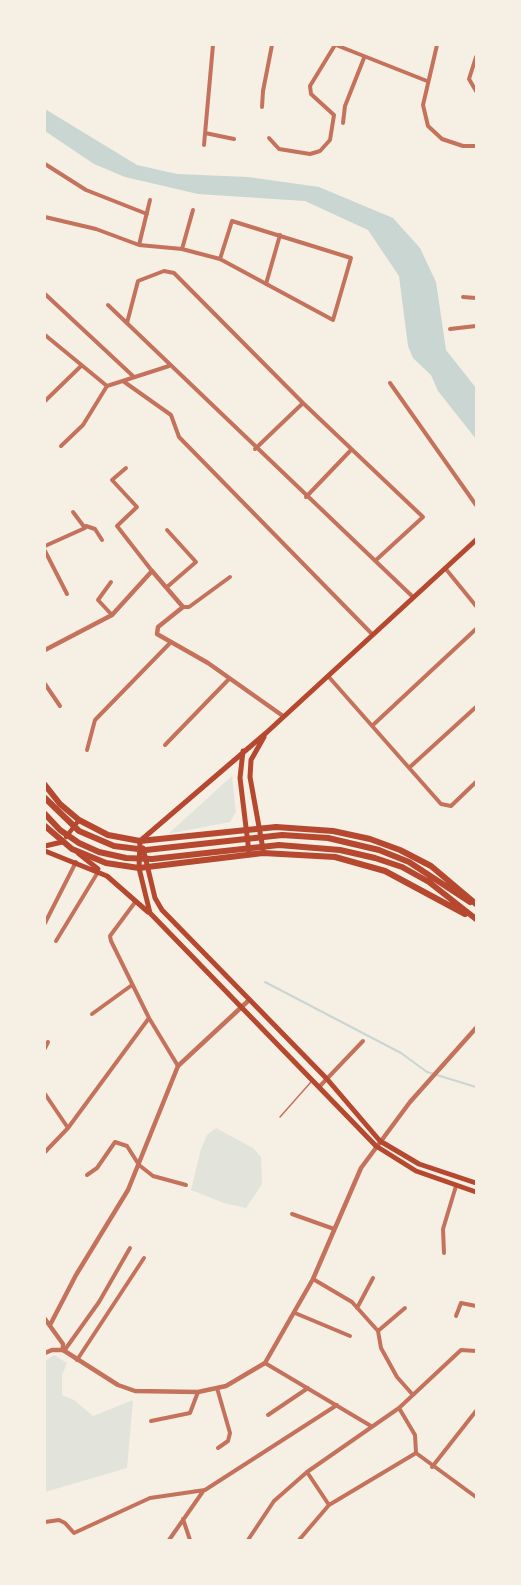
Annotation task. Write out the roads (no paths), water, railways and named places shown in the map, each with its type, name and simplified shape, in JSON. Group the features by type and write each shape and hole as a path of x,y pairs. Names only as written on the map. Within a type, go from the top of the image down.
{"highway":[{"path":"45,785 60,804 79,820 108,835 140,841 259,828 333,831 370,839 420,860 464,891 476,905"},
{"path":"45,798 79,831 101,842 127,849 153,849 282,835 328,838 363,846 408,862 476,905"},
{"path":"45,814 79,843 99,852 126,858 153,859 279,845 340,850 375,858 422,878 476,919"},
{"path":"45,826 72,849 106,863 139,868 263,853 329,856"},
{"path":"333,831 300,835 296,840 298,846 385,871 476,919"}],"main road":[{"path":"151,914 139,868 140,841 266,733 476,540"},
{"path":"263,853 250,777 251,760 266,733"},
{"path":"243,751 240,778 249,854"},
{"path":"45,846 63,842 79,820"},
{"path":"140,841 149,868 152,887 160,907 248,1001 327,1079 378,1144 395,1160 428,1175 476,1192"},
{"path":"72,849 151,914 320,1086 361,1133 401,1156 476,1184"},
{"path":"45,851 107,876"},
{"path":"151,914 160,907"}],"street":[{"path":"204,146 213,45"},
{"path":"262,107 272,45"},
{"path":"268,138 279,149 310,154 320,151 330,140 334,115 311,94 310,86 336,45 427,81"},
{"path":"437,45 423,105 428,126 442,140 463,146 476,146"},
{"path":"476,57 469,79 476,91"},
{"path":"343,123 345,106 364,58"},
{"path":"205,133 234,139"},
{"path":"45,165 86,190 147,213"},
{"path":"139,245 150,200"},
{"path":"182,249 193,210"},
{"path":"45,217 96,229 139,245 182,249 220,259 333,320 351,258 232,220 220,259"},
{"path":"267,284 280,235"},
{"path":"127,323 138,281 169,270 351,450 423,517 375,561"},
{"path":"45,294 134,378"},
{"path":"463,297 476,298"},
{"path":"108,305 306,498 413,597"},
{"path":"450,329 476,326"},
{"path":"45,335 107,386"},
{"path":"45,401 81,366"},
{"path":"61,446 83,425 107,386 169,366"},
{"path":"123,381 171,415 178,437 372,634"},
{"path":"390,383 476,505"},
{"path":"255,449 303,403"},
{"path":"306,498 351,450"},
{"path":"126,468 112,480 137,507 117,526 183,607 189,608 230,577"},
{"path":"73,512 86,526 95,528 102,540"},
{"path":"45,546 86,526"},
{"path":"167,530 196,562 167,586"},
{"path":"45,551 67,594"},
{"path":"445,568 476,606"},
{"path":"45,650 112,615 152,571"},
{"path":"111,582 98,600 112,615"},
{"path":"183,607 156,631 157,634 284,716"},
{"path":"373,725 476,629"},
{"path":"87,750 95,720 171,642"},
{"path":"327,675 441,804 451,806 476,782"},
{"path":"165,745 229,679"},
{"path":"45,684 60,706"},
{"path":"410,767 476,707"},
{"path":"45,923 76,862"},
{"path":"56,941 98,872"},
{"path":"136,901 110,936 149,1018 178,1066"},
{"path":"92,1014 132,985"},
{"path":"50,1325 76,1275 128,1190 178,1066 248,1001"},
{"path":"45,1152 68,1128 149,1018"},
{"path":"45,1319 63,1344 64,1350 118,1385 135,1391 198,1392 217,1388 249,1375 265,1363 313,1279 361,1168 428,1081 476,1028"},
{"path":"320,1086 363,1041"},
{"path":"45,1048 48,1042"},
{"path":"45,1094 68,1128"},
{"path":"87,1175 97,1168 115,1142 127,1146 139,1165 153,1176 186,1185"},
{"path":"428,1175 430,1168"},
{"path":"444,1253 443,1229 456,1186"},
{"path":"292,1214 334,1229"},
{"path":"45,1353 64,1350 99,1302 130,1248"},
{"path":"77,1360 144,1258"},
{"path":"357,1308 373,1278"},
{"path":"313,1279 351,1302 378,1331 381,1348 397,1377 413,1395"},
{"path":"456,1316 461,1303 476,1306"},
{"path":"378,1331 405,1308"},
{"path":"294,1313 350,1336"},
{"path":"248,1540 274,1501 308,1472 399,1408 461,1350 476,1351"},
{"path":"265,1363 371,1426"},
{"path":"217,1388 230,1434 228,1441 218,1448"},
{"path":"268,1415 308,1388"},
{"path":"152,1421 190,1413 198,1392"},
{"path":"169,1540 205,1490 337,1405"},
{"path":"399,1408 415,1435 416,1453 432,1467 476,1496"},
{"path":"432,1467 476,1411"},
{"path":"299,1540 329,1505 416,1453"},
{"path":"308,1472 329,1505"},
{"path":"45,1522 59,1520 74,1533 150,1498 205,1490"},
{"path":"183,1519 190,1540"}],"lane":[{"path":"280,1117 314,1080"}],"waterway":[{"path":"265,982 401,1053 427,1072 476,1087"}]}
